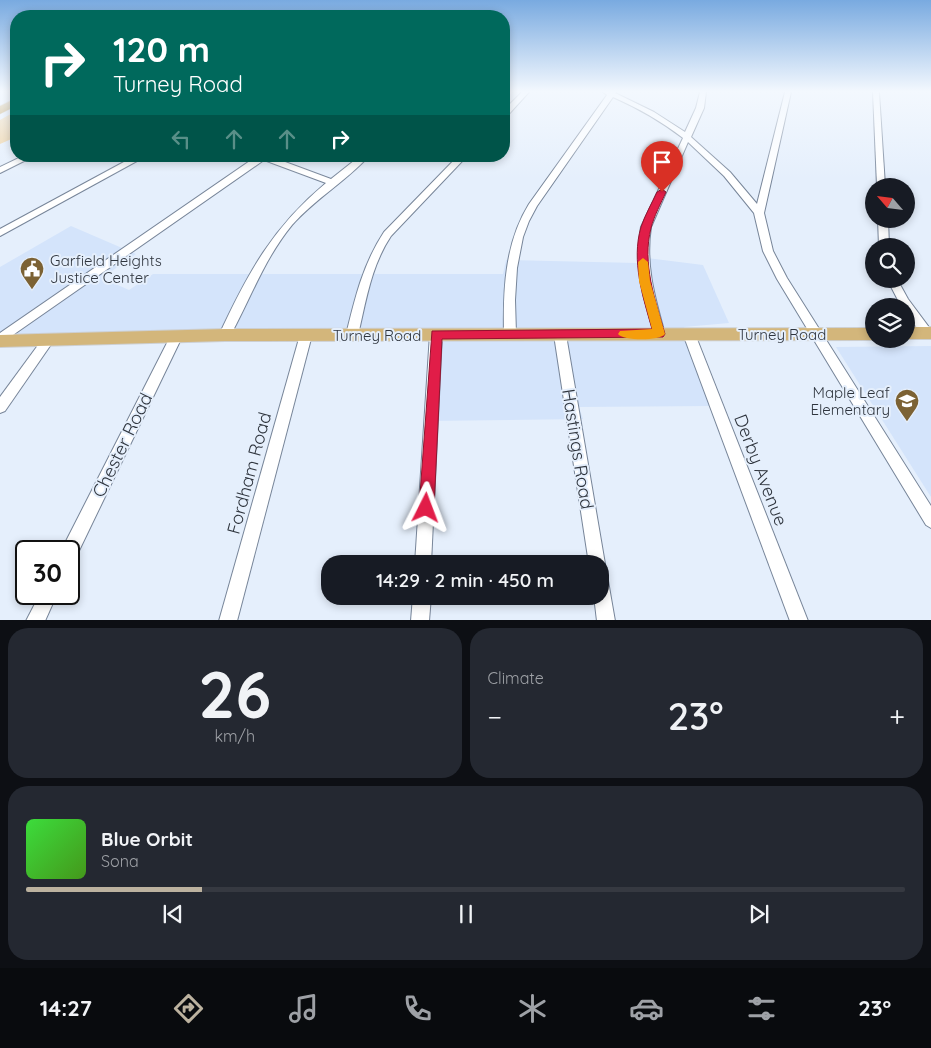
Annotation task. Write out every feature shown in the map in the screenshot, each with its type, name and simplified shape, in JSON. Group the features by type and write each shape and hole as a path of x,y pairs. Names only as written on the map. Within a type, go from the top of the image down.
{"main road":[{"path":"915,333 929,333"},
{"name":"Turney Road","path":"0,340 225,335 865,334"}],"street":[{"path":"510,334 510,268 523,221 591,121"},
{"path":"663,121 687,135 727,173 759,213"},
{"path":"659,334 643,269 644,237 646,227 694,121"},
{"path":"781,121 759,213 764,237 773,264 931,520"},
{"path":"878,121 881,178"},
{"path":"0,170 17,162"},
{"path":"0,233 131,162"},
{"path":"0,340 256,162"},
{"path":"276,162 333,183"},
{"path":"225,335 250,279 290,222 358,162"},
{"path":"352,335 362,289 380,244 387,234 457,162"},
{"path":"897,288 904,301 929,333"},
{"path":"424,555 436,334"},
{"name":"Derby Avenue","path":"689,334 798,620"},
{"name":"Fordham Road","path":"228,620 306,335"},
{"name":"Hastings Road","path":"560,335 596,555"},
{"name":"Chester Road","path":"75,540 176,337"},
{"path":"0,407 48,340"},
{"path":"35,620 42,605"},
{"path":"420,620 421,605"},
{"path":"604,605 606,620"}],"shaded area":[{"path":"0,121 10,121 10,140 0,144"},
{"path":"71,226 136,254 102,278 129,290 153,274 503,274 506,260 637,263 639,257 703,265 729,323 684,327 710,406 579,407 583,419 425,421 429,338 0,346 0,267"},
{"name":"Maple Leaf Elementary","path":"915,346 931,346 931,497 836,347 915,348"}],"slow traffic":[{"path":"624,334 659,334 645,281 643,262"}],"place":[{"name":"Garfield Heights Justice Center","path":"32,290"},
{"name":"Maple Leaf Elementary","path":"907,422"}],"route":[{"path":"426,508 436,334 659,334 645,281 643,249 646,227 662,192"}]}
